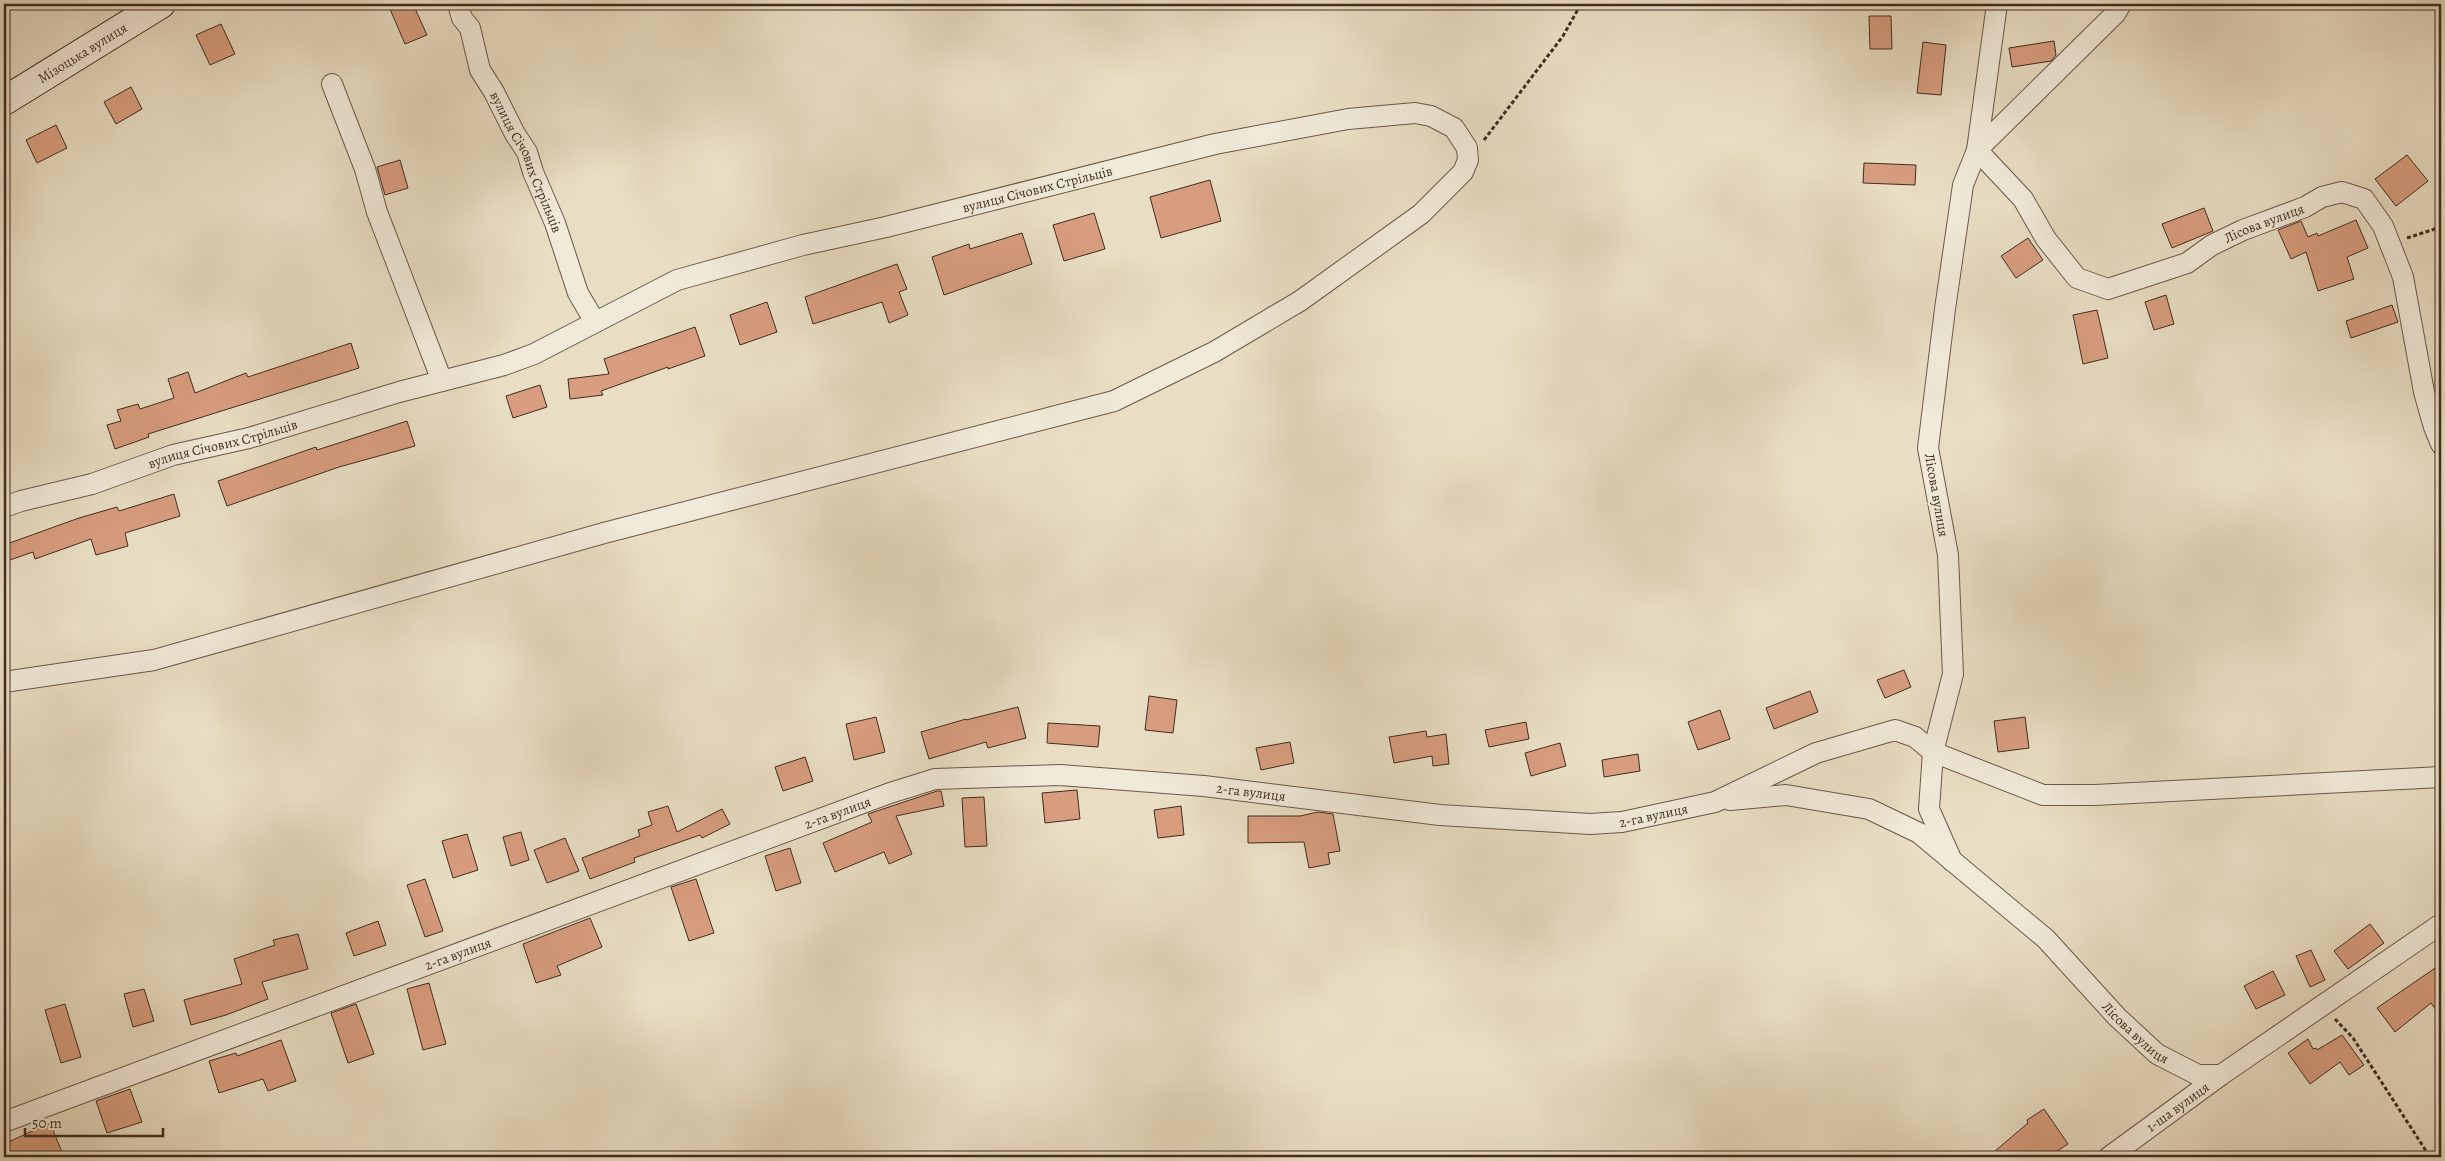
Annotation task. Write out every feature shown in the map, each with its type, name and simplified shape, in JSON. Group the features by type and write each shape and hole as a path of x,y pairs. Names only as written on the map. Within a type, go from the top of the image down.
{"main road":[{"name":"Мізоцька вулиця","path":"4,101 161,4"}],"street":[{"name":"вулиця Січових Стрільців","path":"458,4 462,18 470,28 480,70 527,152 533,172 555,222 578,293 594,322"},
{"name":"Лісова вулиця","path":"1997,4 1978,150 1963,185 1928,448 1948,555 1953,674 1933,752 1928,809 1952,861 2046,939 2117,1017 2157,1054 2198,1075 2221,1075"},
{"name":"Лісова вулиця","path":"1978,150 2115,14 2122,4"},
{"path":"332,84 365,169 377,212 442,381"},
{"name":"вулиця Січових Стрільців","path":"4,507 20,501 92,484 172,455 248,438 399,392 504,365 534,354 677,280 803,245 886,227 1198,149 1308,127 1382,115 1416,113 1431,116 1454,128 1467,148 1468,160"},
{"name":"Лісова вулиця","path":"1978,150 2023,199 2046,238 2077,278 2108,289 2187,263 2212,245 2243,230 2305,207 2322,197 2342,192 2364,199 2382,226 2402,277 2424,392 2441,444"},
{"path":"4,682 154,660 604,533 1114,401 1214,352 1300,301 1421,214 1463,172 1468,160"},
{"name":"2-га вулиця","path":"1715,802 1816,753 1895,730 1915,737 1933,752"},
{"path":"1933,752 2043,795 2095,795 2441,777"},
{"name":"2-га вулиця","path":"4,1122 890,793 935,778 1060,775 1204,786 1440,815 1590,824 1622,822 1715,802 1786,795 1869,809 1919,833 1952,861"},
{"path":"2221,1075 2441,924"},
{"name":"1-ша вулиця","path":"2110,1157 2221,1075"}],"path":[{"path":"1468,160 1563,36 1581,4"},
{"path":"2389,243 2441,228"},
{"path":"2323,1006 2353,1038 2430,1157"}],"building":[{"path":"403,4 413,4 427,35 405,44 390,9"},
{"path":"1869,16 1891,16 1892,49 1870,49"},
{"path":"221,24 235,54 210,65 196,35"},
{"path":"2054,41 2056,55 2051,61 2012,67 2009,48"},
{"path":"1923,42 1946,45 1941,95 1917,93"},
{"path":"131,87 142,109 116,124 104,102"},
{"path":"56,125 67,148 37,163 26,140"},
{"path":"2407,155 2428,181 2396,206 2375,179"},
{"path":"400,160 408,188 385,195 377,167"},
{"path":"1864,163 1916,165 1915,185 1863,183"},
{"path":"1210,180 1221,221 1161,238 1150,197"},
{"path":"2204,208 2213,231 2172,248 2162,224"},
{"path":"1094,213 1105,249 1064,261 1053,225"},
{"path":"2356,220 2368,248 2347,257 2354,279 2318,291 2306,252 2291,259 2278,230 2301,221 2308,237 2317,233 2318,236"},
{"path":"1022,233 1032,264 944,295 932,257 969,244 970,249"},
{"path":"2028,238 2043,260 2016,278 2001,256"},
{"path":"897,264 907,289 899,292 908,315 889,323 882,302 813,324 805,297"},
{"path":"2166,295 2174,324 2154,330 2145,302"},
{"path":"767,302 777,332 740,345 730,315"},
{"path":"2392,305 2398,322 2351,338 2346,321"},
{"path":"2097,310 2108,358 2083,364 2073,315"},
{"path":"695,327 705,356 601,391 603,395 570,399 568,379 609,374 604,359"},
{"path":"351,343 359,368 148,434 149,437 115,449 107,425 121,421 117,410 138,404 140,409 174,398 168,379 188,372 195,393 246,373 248,377"},
{"path":"540,385 547,407 513,418 506,396"},
{"path":"407,421 415,446 339,467 227,506 218,481 316,447 317,450"},
{"path":"174,494 180,516 125,533 128,546 96,555 91,539 35,559 33,552 4,562 4,545 79,518 117,507 119,511"},
{"path":"1904,670 1911,687 1885,698 1877,680"},
{"path":"1810,691 1818,712 1774,729 1766,708"},
{"path":"1149,696 1177,700 1173,733 1145,730"},
{"path":"1018,707 1026,738 988,748 986,742 929,759 921,732"},
{"path":"1720,710 1730,739 1698,750 1688,722"},
{"path":"876,717 885,752 854,760 846,724"},
{"path":"2025,717 2029,748 1998,752 1994,721"},
{"path":"1526,722 1529,739 1489,747 1485,730"},
{"path":"1048,723 1100,726 1098,747 1047,743"},
{"path":"1426,731 1427,737 1446,734 1449,764 1433,766 1432,756 1394,763 1389,737"},
{"path":"1290,742 1294,763 1261,770 1256,748"},
{"path":"1560,743 1566,766 1531,776 1525,753"},
{"path":"1638,754 1640,771 1604,777 1602,760"},
{"path":"805,757 813,781 783,791 775,767"},
{"path":"1077,790 1080,819 1045,823 1042,793"},
{"path":"941,791 944,806 896,816 912,854 889,864 884,852 835,872 823,843 872,822 868,814"},
{"path":"984,797 987,846 965,847 962,798"},
{"path":"668,806 677,832 722,809 730,824 702,838 700,835 634,858 635,862 590,879 582,858 640,836 638,830 652,825 648,812"},
{"path":"1181,806 1184,835 1158,838 1154,810"},
{"path":"1318,812 1333,814 1340,851 1328,853 1330,864 1309,868 1304,842 1248,843 1248,816 1300,816"},
{"path":"521,832 529,860 511,866 503,837"},
{"path":"467,834 478,870 453,878 442,841"},
{"path":"565,838 579,871 547,883 534,850"},
{"path":"790,848 801,883 776,891 765,856"},
{"path":"425,879 443,931 425,937 407,885"},
{"path":"696,879 714,933 689,941 671,887"},
{"path":"590,918 602,947 557,966 561,975 536,983 523,944"},
{"path":"378,921 386,945 354,956 346,933"},
{"path":"2370,924 2384,943 2348,969 2334,951"},
{"path":"298,934 308,969 262,982 268,999 226,1015 191,1025 184,1000 242,984 234,959 275,945 273,940"},
{"path":"2311,950 2325,980 2310,987 2296,956"},
{"path":"2441,964 2441,1017 2431,1003 2395,1032 2377,1008"},
{"path":"2273,971 2285,995 2256,1009 2244,986"},
{"path":"429,983 446,1044 423,1050 407,989"},
{"path":"144,989 154,1021 133,1027 124,994"},
{"path":"65,1004 81,1057 61,1063 45,1010"},
{"path":"356,1004 374,1054 348,1063 331,1013"},
{"path":"2342,1035 2364,1065 2349,1075 2340,1062 2310,1084 2288,1053 2308,1039 2313,1049 2316,1048 2317,1050"},
{"path":"281,1040 296,1081 268,1091 263,1079 219,1093 209,1061 236,1053 237,1056"},
{"path":"130,1089 142,1122 107,1133 96,1101"},
{"path":"2044,1109 2068,1144 2048,1157 1988,1157 2028,1123 2027,1120"},
{"path":"50,1123 62,1152 51,1157 4,1157 4,1144"}]}
